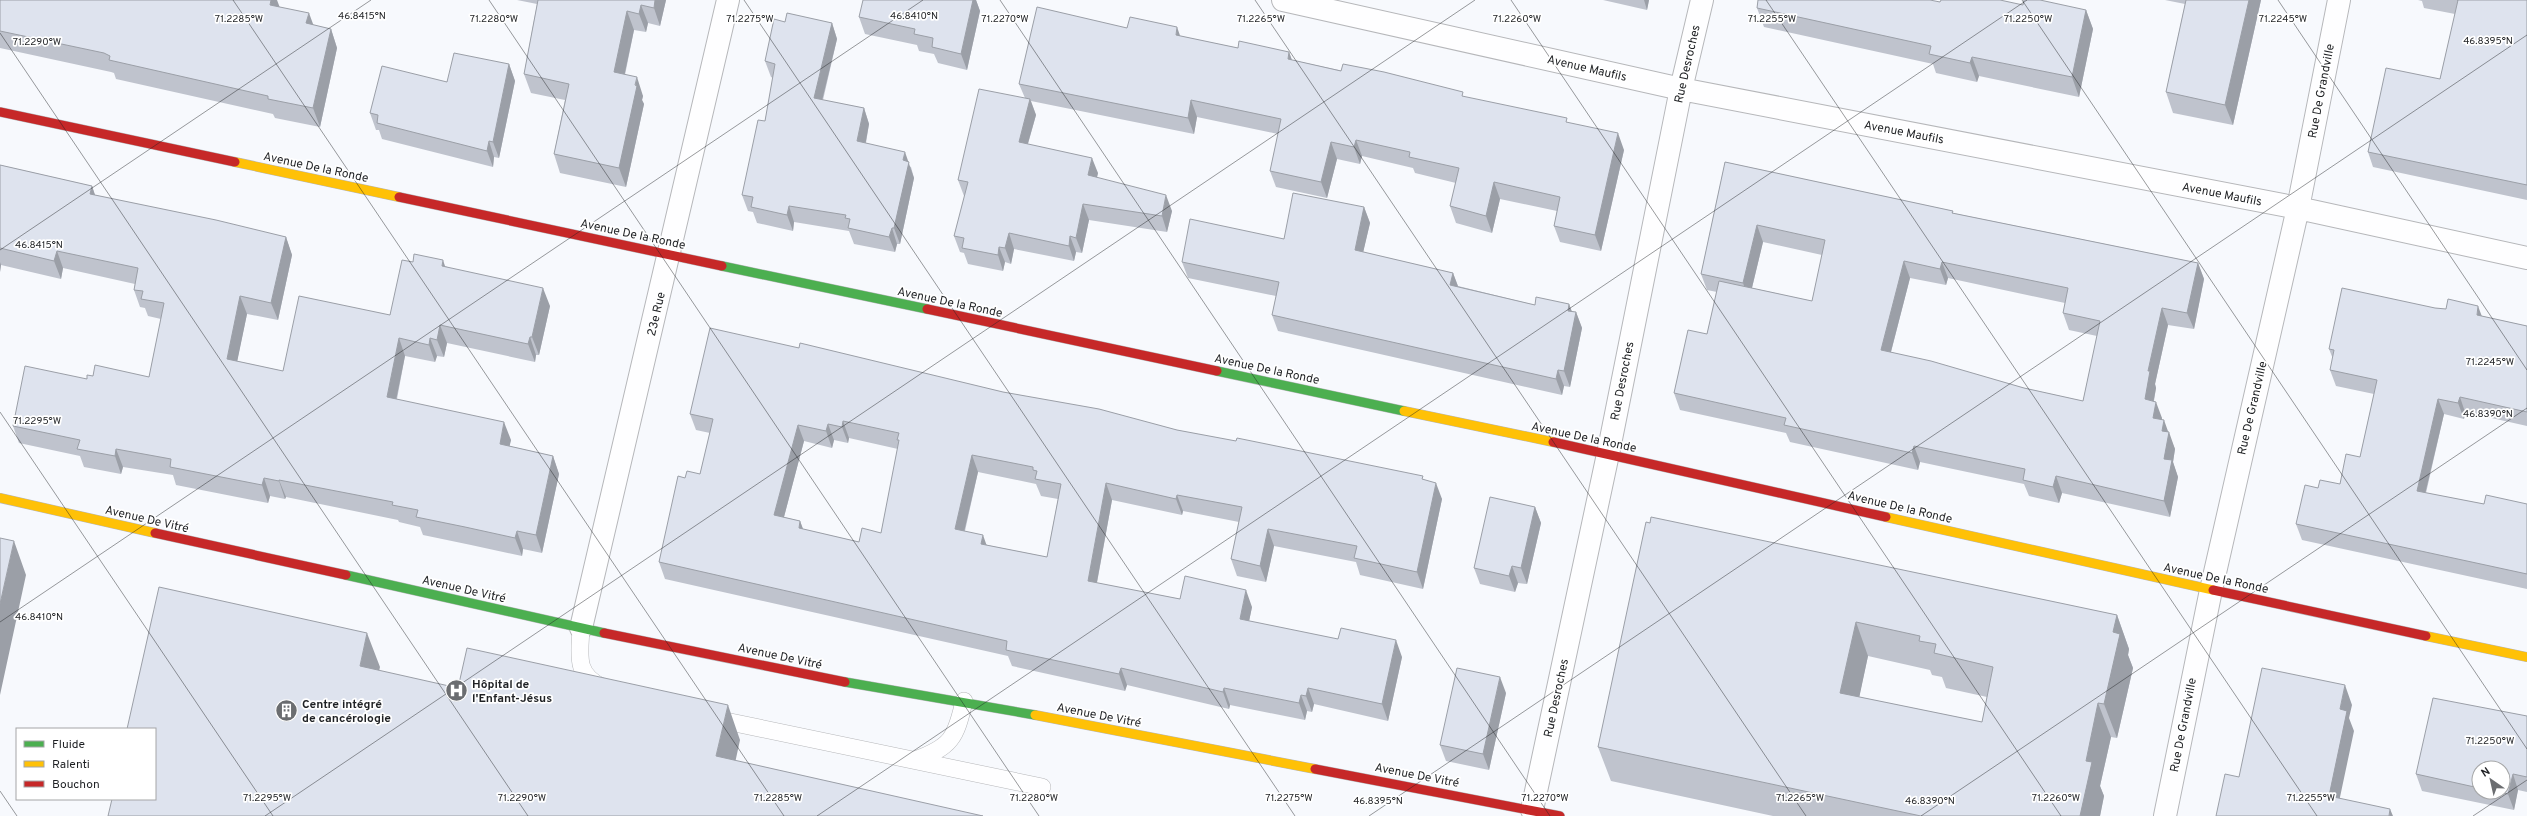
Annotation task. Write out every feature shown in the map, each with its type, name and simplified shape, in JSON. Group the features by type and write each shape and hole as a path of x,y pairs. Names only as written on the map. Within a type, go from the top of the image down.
{"street":[{"name":"23e Rue","path":"581,628 728,0"},
{"name":"Avenue Maufils","path":"1283,0 1681,89 2298,208 2527,258"},
{"name":"Rue Desroches","path":"1532,810 1608,454 1681,89 1702,0"},
{"name":"Rue De Grandville","path":"2165,816 2211,590 2298,208 2339,0"},
{"name":"Avenue De la Ronde","path":"0,112 1608,454 2211,590 2527,657"},
{"name":"Avenue De Vitré","path":"0,498 581,628 840,681 964,701 1560,816"}],"lane":[{"path":"581,628 580,667 590,681 615,693"},
{"path":"915,760 936,752 954,738 964,701"},
{"path":"696,715 1042,787"}],"building":[{"path":"0,0 271,0 270,5 309,13 306,23 331,29 313,108 268,99 268,96 109,60 110,56 104,53 0,31"},
{"path":"538,0 655,0 654,8 641,5 639,14 627,11 614,72 637,77 635,85 637,86 619,168 554,154 569,84 524,74"},
{"path":"863,0 973,0 961,54 932,47 933,38 914,34 915,29 859,17"},
{"path":"1758,0 1930,0 1940,2 1941,0 2000,0 2023,5 2024,0 2040,0 2086,10 2072,77 1972,57 1970,63 1929,54 1931,46 1757,8"},
{"path":"2186,0 2249,0 2225,105 2166,92"},
{"path":"2458,0 2527,0 2527,185 2368,152 2386,68 2440,79"},
{"path":"1037,7 1127,28 1130,17 1177,27 1176,35 1238,48 1239,41 1289,52 1288,59 1341,71 1343,64 1384,72 1463,92 1462,96 1567,118 1566,122 1618,133 1595,235 1554,226 1560,197 1494,182 1486,216 1450,206 1459,168 1409,157 1410,152 1356,140 1354,147 1331,142 1321,182 1270,171 1281,119 1191,100 1188,118 1019,84"},
{"path":"787,13 832,23 814,98 864,108 857,141 905,152 903,160 909,162 894,228 892,228 889,237 848,228 850,219 845,218 846,215 789,206 787,215 751,207 753,197 742,195 758,120 765,121 775,64 765,61 774,19 785,22"},
{"path":"454,53 509,64 493,142 489,141 487,151 377,123 378,115 370,113 382,66 447,82"},
{"path":"979,89 1030,99 1019,142 1092,158 1088,175 1166,195 1162,216 1083,204 1076,238 1070,236 1069,246 1009,233 1005,248 999,247 998,255 962,248 964,238 954,236 968,182 958,180"},
{"path":"1725,162 1953,211 1952,213 2198,263 2187,313 2162,308 2148,371 2150,371 2145,399 2156,402 2153,418 2164,420 2162,431 2169,432 2164,459 2172,460 2164,501 2056,476 2053,487 2023,480 2025,469 1914,446 1912,453 1784,425 1786,418 1674,393 1688,330 1707,334 1719,281 1812,301 1825,240 1757,225 1743,283 1701,274","holes":["1904,261 1940,269 1942,262 2068,288 2063,313 2100,321 2083,401 2024,388 1931,361 1881,350"]},
{"path":"0,165 92,186 90,194 216,220 286,237 271,303 240,296 227,359 283,371 299,296 390,315 402,260 413,262 414,254 443,260 442,266 543,288 532,337 530,337 528,344 440,325 437,340 430,338 429,345 399,338 387,397 504,422 500,444 553,456 536,535 517,531 515,538 416,517 418,510 392,505 393,502 279,480 264,478 262,485 170,467 171,459 116,449 115,456 77,449 80,440 13,426 25,366 87,379 87,375 93,376 95,365 149,377 164,303 141,299 143,291 134,290 138,268 57,251 54,261 0,248"},
{"path":"1293,193 1364,207 1355,250 1453,273 1450,285 1535,305 1536,297 1569,304 1568,311 1576,312 1564,371 1558,370 1556,379 1272,315 1279,282 1182,262 1190,219 1284,239"},
{"path":"2342,288 2435,308 2446,309 2448,299 2478,306 2477,315 2527,326 2527,412 2460,397 2458,403 2438,399 2417,491 2484,504 2486,495 2527,504 2527,574 2296,524 2305,485 2318,488 2320,480 2340,484 2346,454 2360,457 2377,380 2330,370 2334,350 2329,349"},
{"path":"710,328 799,348 800,343 1003,392 1099,409 1177,430 1236,441 1237,438 1423,476 1422,479 1436,483 1417,572 1354,558 1357,546 1268,529 1260,566 1231,559 1242,507 1177,495 1176,499 1106,483 1088,581 1180,599 1185,576 1246,590 1240,619 1338,639 1341,628 1396,640 1382,704 1308,688 1306,696 1301,695 1299,703 1224,688 1223,692 1121,668 1119,674 1006,650 1007,641 659,562 678,476 685,478 687,471 700,474 713,419 690,414","holes":["843,421 899,433 897,440 899,440 881,533 862,528 859,542 799,528 800,521 774,515 798,425 826,431 828,424 842,427","972,455 1033,467 1033,470 1037,471 1035,479 1061,484 1047,557 981,544 983,535 955,529"]},
{"path":"1490,497 1535,507 1521,568 1512,566 1509,576 1474,568"},
{"path":"1651,517 2117,615 2113,632 2120,634 2104,704 2098,703 2086,761 2092,762 2080,816 1921,816 1598,747 1646,522 1650,523","holes":["1856,622 1920,636 1919,641 1936,644 1934,653 1993,667 1982,722 1840,693"]},
{"path":"0,538 14,541 0,604"},
{"name":"Hôpital de l'Enfant-Jésus","path":"159,587 367,633 360,666 458,688 467,648 728,705 716,756 983,816 108,816 112,800 156,800 156,728 127,728"},
{"path":"1457,668 1500,677 1483,754 1440,745"},
{"path":"2262,668 2345,685 2340,709 2347,711 2329,796 2390,809 2389,816 2216,816 2225,774 2239,777"},
{"path":"2433,698 2527,716 2527,777 2513,774 2511,782 2511,760 2471,760 2471,786 2416,774"}],"traffic: fast":[{"path":"722,266 927,309"},
{"path":"1217,371 1404,411"},
{"path":"346,575 604,633"},
{"path":"845,682 1035,715"}],"traffic: slow":[{"path":"235,162 399,197"},
{"path":"1404,411 1553,442"},
{"path":"0,498 155,533"},
{"path":"1886,517 2213,590"},
{"path":"2426,636 2527,657"},
{"path":"1035,715 1315,769"}],"traffic: jam":[{"path":"0,112 235,162"},
{"path":"399,197 722,266"},
{"path":"927,309 1217,371"},
{"path":"1553,442 1886,517"},
{"path":"155,533 346,575"},
{"path":"2213,590 2426,636"},
{"path":"604,633 845,682"},
{"path":"1315,769 1560,816"}],"place":[{"name":"Hôpital de l'Enfant-Jésus","path":"457,691"},
{"name":"Centre intégré de cancérologie","path":"286,711"}]}
